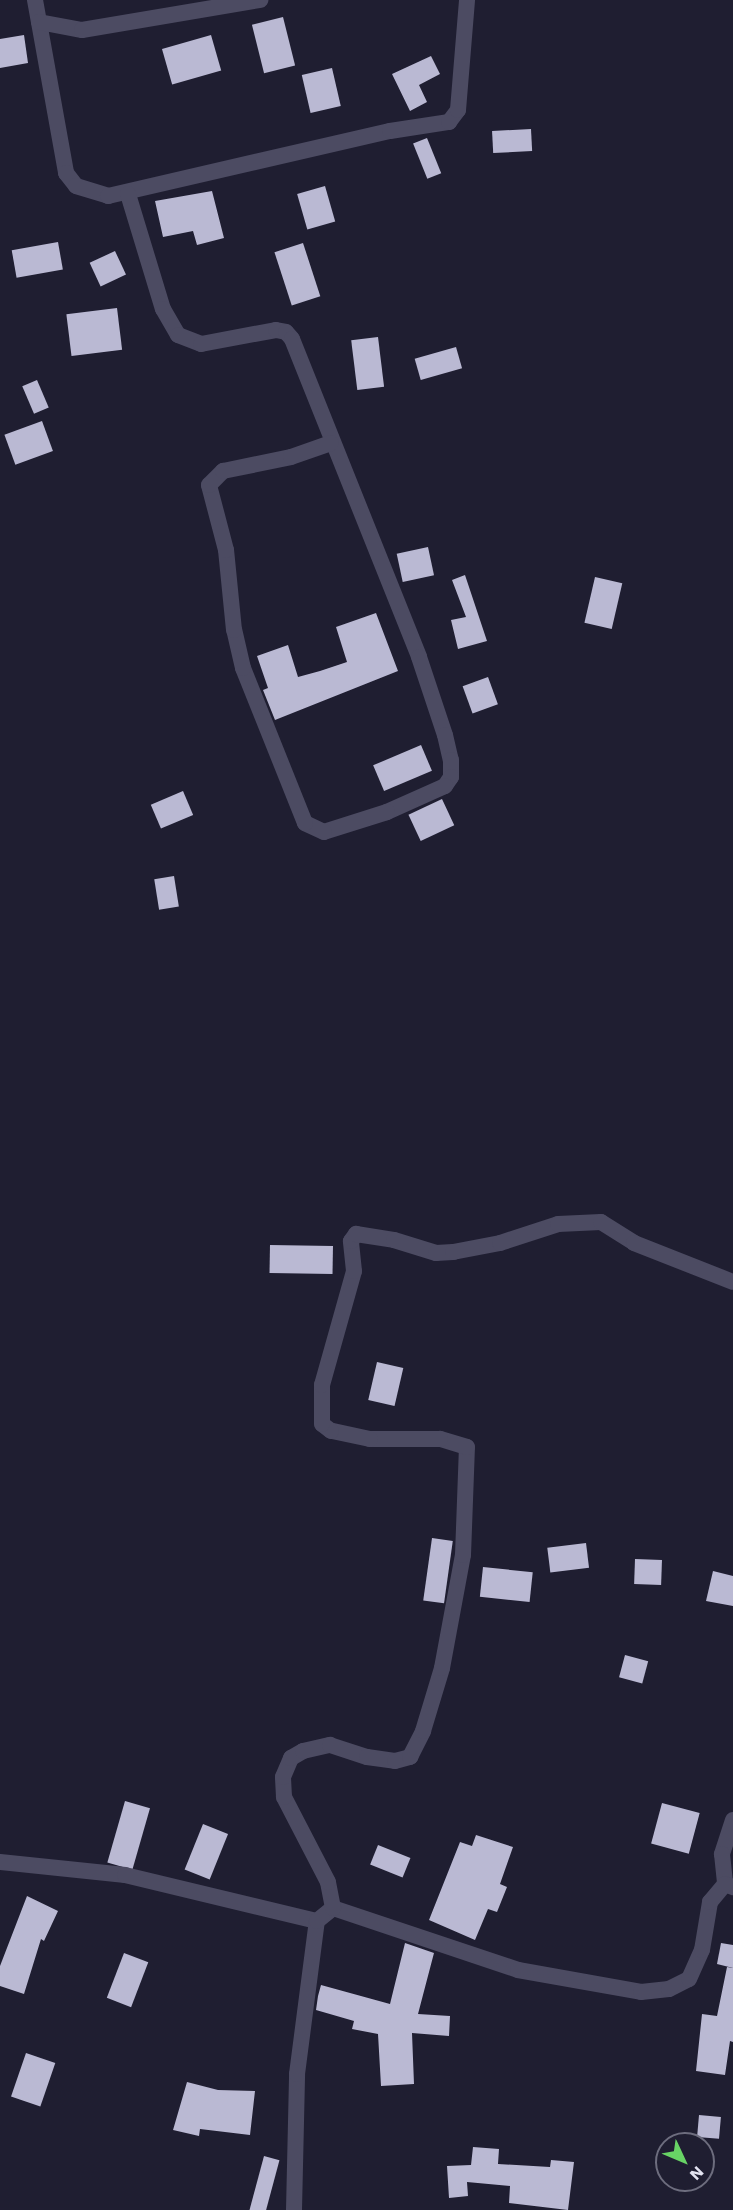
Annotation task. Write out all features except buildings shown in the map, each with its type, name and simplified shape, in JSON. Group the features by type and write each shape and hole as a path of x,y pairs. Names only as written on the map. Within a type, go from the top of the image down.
{"street":[{"path":"35,0 66,173 76,186 91,193 108,196 128,194 390,131 448,122 458,110 467,0"},
{"path":"39,22 82,30 260,0"},
{"path":"128,194 163,309 178,335 201,344 276,330 286,332 292,339 331,443 419,657 451,760 451,777 444,786 387,812 324,832 305,823 243,668 234,630 226,550 208,484 223,471 291,457 331,443"},
{"path":"333,1908 328,1882 284,1797 283,1777 291,1758 303,1751 330,1744 367,1757 395,1761 410,1757 423,1731 442,1668 459,1593 468,1462 467,1448 458,1443 440,1439 370,1439 331,1431 322,1424 322,1385 354,1271 351,1241 356,1234 394,1240 436,1253 453,1252 500,1243 558,1224 601,1222 634,1243 733,1282"},
{"path":"333,1908 518,1970 641,1992 669,1989 689,1979 702,1950 711,1902 729,1885 722,1854 733,1820"},
{"path":"0,1862 125,1875 317,1921"},
{"path":"294,2210 297,2074 317,1921 333,1908"}]}
